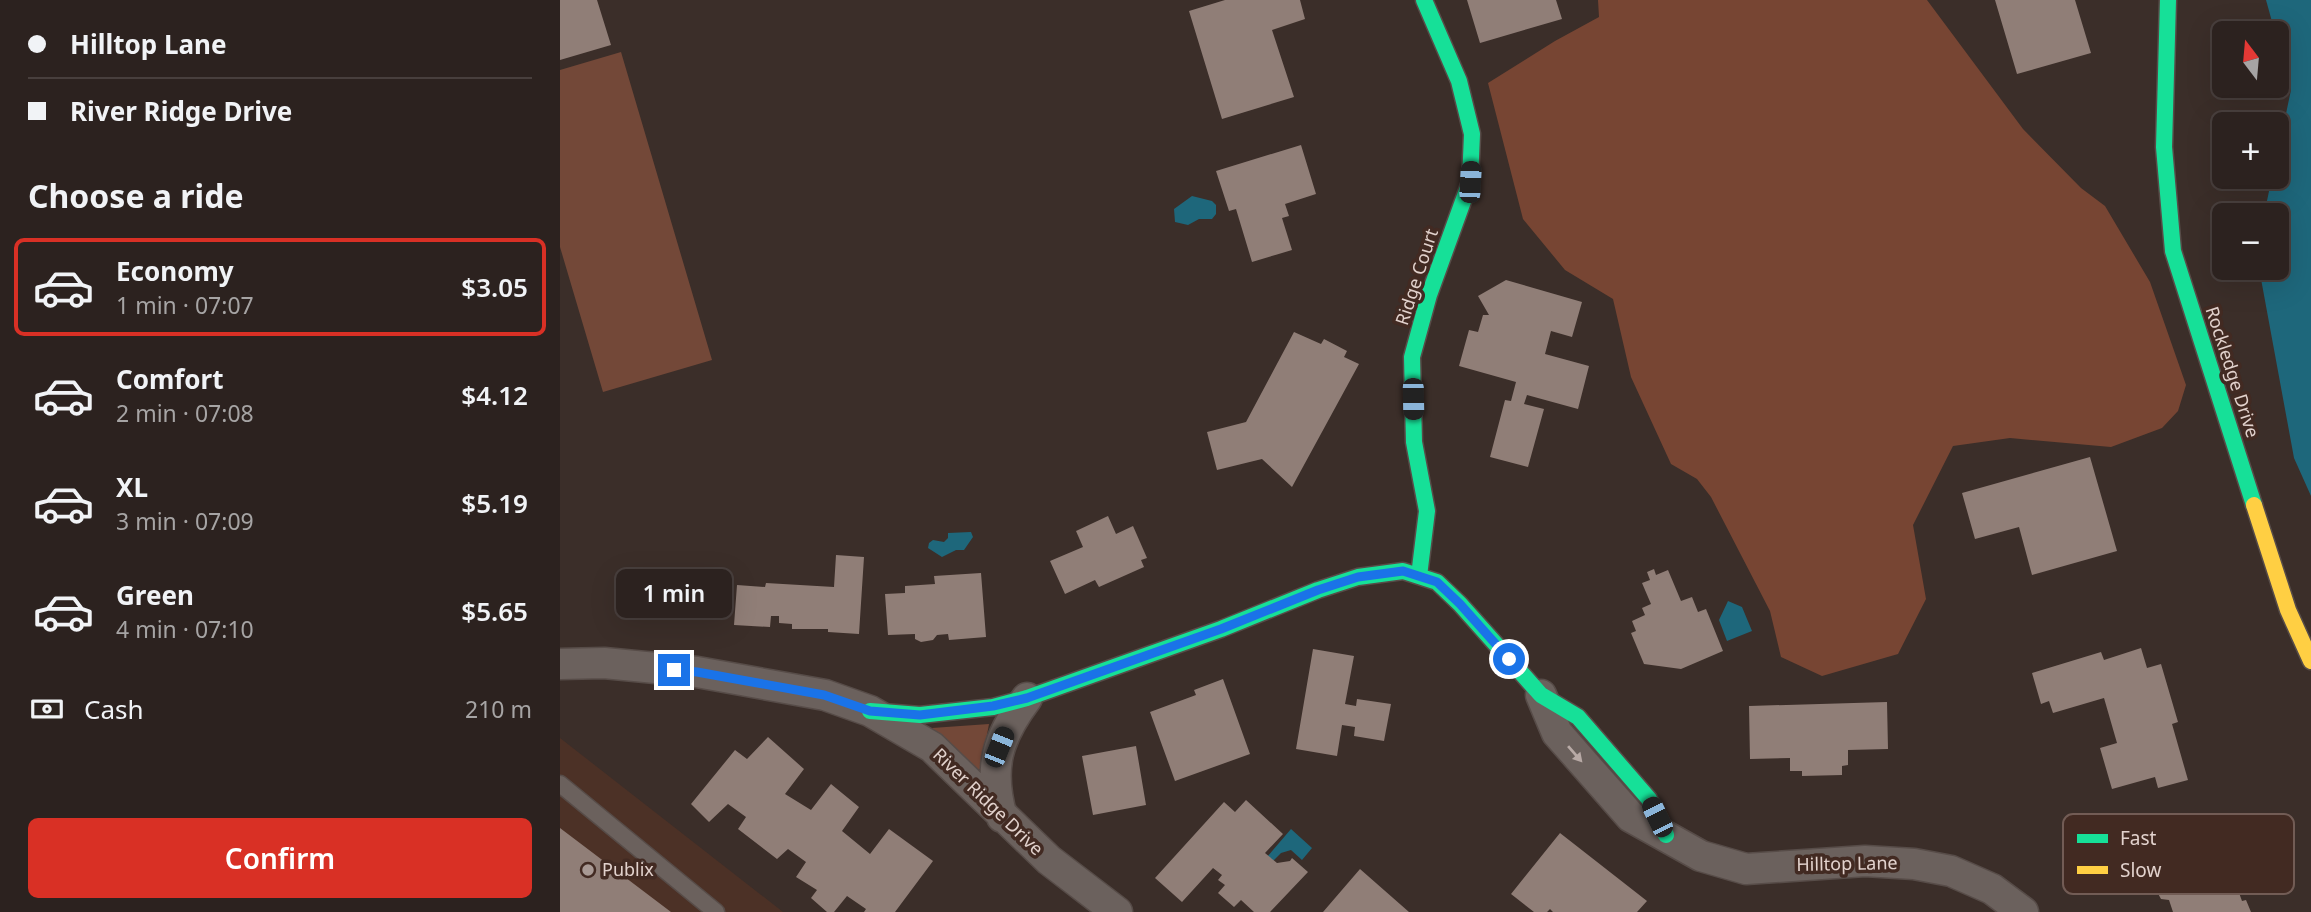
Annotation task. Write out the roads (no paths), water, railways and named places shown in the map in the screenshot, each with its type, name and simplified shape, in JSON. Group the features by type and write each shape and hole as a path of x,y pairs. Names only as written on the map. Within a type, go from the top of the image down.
{"street":[{"name":"Ridge Court","path":"1419,576 1427,511 1414,442 1412,357 1429,295 1470,182 1472,134 1459,81 1424,0"},
{"name":"Rockledge Drive","path":"2168,0 2164,147 2173,251 2288,610 2311,661"},
{"name":"Hilltop Lane","path":"870,711 920,715 993,706 1027,698 1221,629 1318,590 1358,577 1403,571 1437,582 1460,604 1541,695 1557,733 1631,817 1701,856 1746,869 1805,863 1914,863 1951,871 1992,890 2023,912"},
{"name":"River Ridge Drive","path":"560,664 604,663 697,672 824,695 870,711 932,747 1049,860 1117,912"},
{"path":"1002,817 995,792 999,747 1010,720 1027,698"}],"lane":[{"path":"560,784 716,912"}],"water":[{"path":"2266,0 2311,0 2311,496 2294,458 2261,280 2289,280 2289,203 2267,203 2269,189 2289,189 2289,112 2286,112 2291,90 2289,21 2272,21"},
{"path":"1192,196 1212,201 1216,205 1216,214 1212,219 1199,219 1188,225 1175,222 1174,209"},
{"path":"971,532 973,537 964,550 956,550 942,557 928,548 933,540 944,542 948,533"},
{"path":"1728,601 1742,607 1752,631 1727,641 1719,620"},
{"path":"1291,829 1312,848 1302,860 1291,850 1281,853 1272,862 1267,857"}],"place":[{"name":"Publix","path":"588,870"}]}
